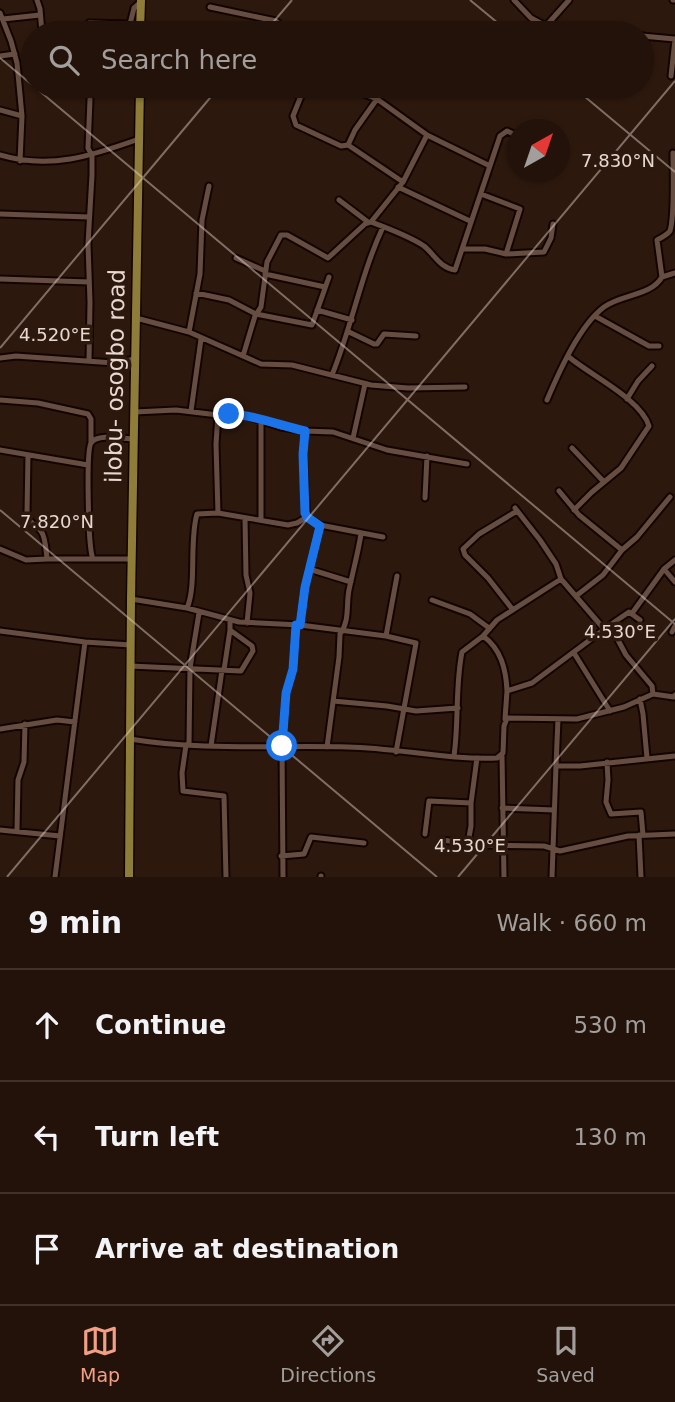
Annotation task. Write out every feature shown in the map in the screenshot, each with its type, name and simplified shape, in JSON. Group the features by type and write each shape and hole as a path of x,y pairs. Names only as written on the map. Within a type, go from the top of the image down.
{"main road":[{"path":"140,21 141,1"},
{"name":"ilobu- osogbo road","path":"129,877 140,98"}],"street":[{"path":"37,0 41,21"},
{"path":"514,0 537,21"},
{"path":"550,21 569,0"},
{"path":"131,21 134,8 141,1"},
{"path":"210,8 276,21"},
{"path":"20,161 22,116 15,54 2,16 40,15"},
{"path":"654,37 675,40 671,76"},
{"path":"0,57 15,54"},
{"path":"300,98 293,116 296,125 341,146 348,145 400,184 470,221"},
{"path":"89,360 89,217 92,156 89,148 90,99"},
{"path":"348,145 377,99 427,135 488,165"},
{"path":"0,110 22,116"},
{"path":"339,200 369,222 421,244 443,266 455,270 464,249 488,165 500,136 507,132"},
{"path":"243,356 262,303 265,273 282,234 328,258 369,222 400,184 427,135"},
{"path":"0,155 20,161 58,161 92,156 139,139"},
{"path":"662,277 657,240 672,233 675,187 673,153"},
{"path":"189,332 201,262 202,220 209,186"},
{"path":"481,194 520,209 506,254"},
{"path":"0,214 89,217"},
{"path":"464,249 485,249 506,254 544,251 551,238 553,225"},
{"path":"332,375 349,332 369,260 383,227"},
{"path":"236,258 265,273 325,287"},
{"path":"547,400 580,335 595,316 614,301 654,287 662,277 675,274"},
{"path":"196,293 229,300 256,314 312,325 329,277"},
{"path":"0,279 89,282"},
{"path":"317,310 352,320"},
{"path":"595,316 649,346 659,346"},
{"path":"136,318 189,332 261,364 292,365 365,384 408,388 465,387"},
{"path":"349,332 374,344 377,344 384,334 416,336"},
{"path":"191,411 201,339"},
{"path":"0,358 16,356 114,363 135,359"},
{"path":"569,357 627,399 649,424 649,429 621,468 574,510"},
{"path":"627,399 638,381 652,366"},
{"path":"353,438 365,384"},
{"path":"0,400 38,403 88,414 92,419 89,465 90,548 93,559"},
{"path":"134,412 161,410 218,415 240,414 305,431 333,432 387,450 467,464"},
{"path":"218,415 218,513"},
{"path":"261,421 261,520"},
{"path":"305,431 303,468 307,517"},
{"path":"91,443 103,438 134,439"},
{"path":"572,448 604,482"},
{"path":"0,450 89,465"},
{"path":"28,455 27,513 30,522 42,533 47,559"},
{"path":"425,498 427,456"},
{"path":"559,491 574,510 621,550"},
{"path":"576,596 599,579 621,550 637,537 670,497"},
{"path":"513,610 496,587 465,555 463,549 479,534 516,509 556,564 561,579 604,629"},
{"path":"187,608 192,593 192,549 196,514 218,513 288,525 307,517"},
{"path":"307,517 320,526 383,537"},
{"path":"245,518 246,575 250,593 247,623"},
{"path":"283,877 282,746 286,693 293,669 309,569 320,526"},
{"path":"327,747 340,634 343,631 361,534"},
{"path":"0,549 26,560 132,559"},
{"path":"507,691 532,683 604,629 633,612 664,569 675,560"},
{"path":"309,569 351,582"},
{"path":"664,569 675,582"},
{"path":"386,636 397,576"},
{"path":"454,756 458,708 456,693 462,652 513,610 561,579"},
{"path":"131,599 187,608 230,621 298,625 386,636 417,644 396,752"},
{"path":"432,600 470,614 489,628"},
{"path":"633,612 640,620"},
{"path":"199,613 190,668 183,791 225,796 226,877"},
{"path":"211,746 230,621"},
{"path":"610,625 626,654 652,686 653,694"},
{"path":"131,666 241,671 253,650 252,646 230,630"},
{"path":"0,631 131,645"},
{"path":"483,636 501,658 506,675 502,756 504,877"},
{"path":"55,877 85,642"},
{"path":"574,653 610,711"},
{"path":"505,719 577,719 624,707 653,694 675,695"},
{"path":"639,699 647,758"},
{"path":"333,701 416,711 458,708"},
{"path":"552,877 558,719"},
{"path":"0,729 57,720 75,722"},
{"path":"17,830 18,780 24,762 25,724"},
{"path":"130,739 187,745 367,748 477,758 502,756"},
{"path":"556,765 580,766 675,756"},
{"path":"468,843 477,758"},
{"path":"607,762 606,802 611,814 641,812 640,877"},
{"path":"425,834 429,800 471,803"},
{"path":"502,808 554,810"},
{"path":"0,830 60,836"},
{"path":"441,840 553,848 560,851 617,838 675,834"},
{"path":"281,856 304,854 311,837 364,843"}],"route":[{"path":"229,414 240,414 305,431 305,513 320,526 305,587 300,625 296,625 292,680 286,693 282,746"}]}
